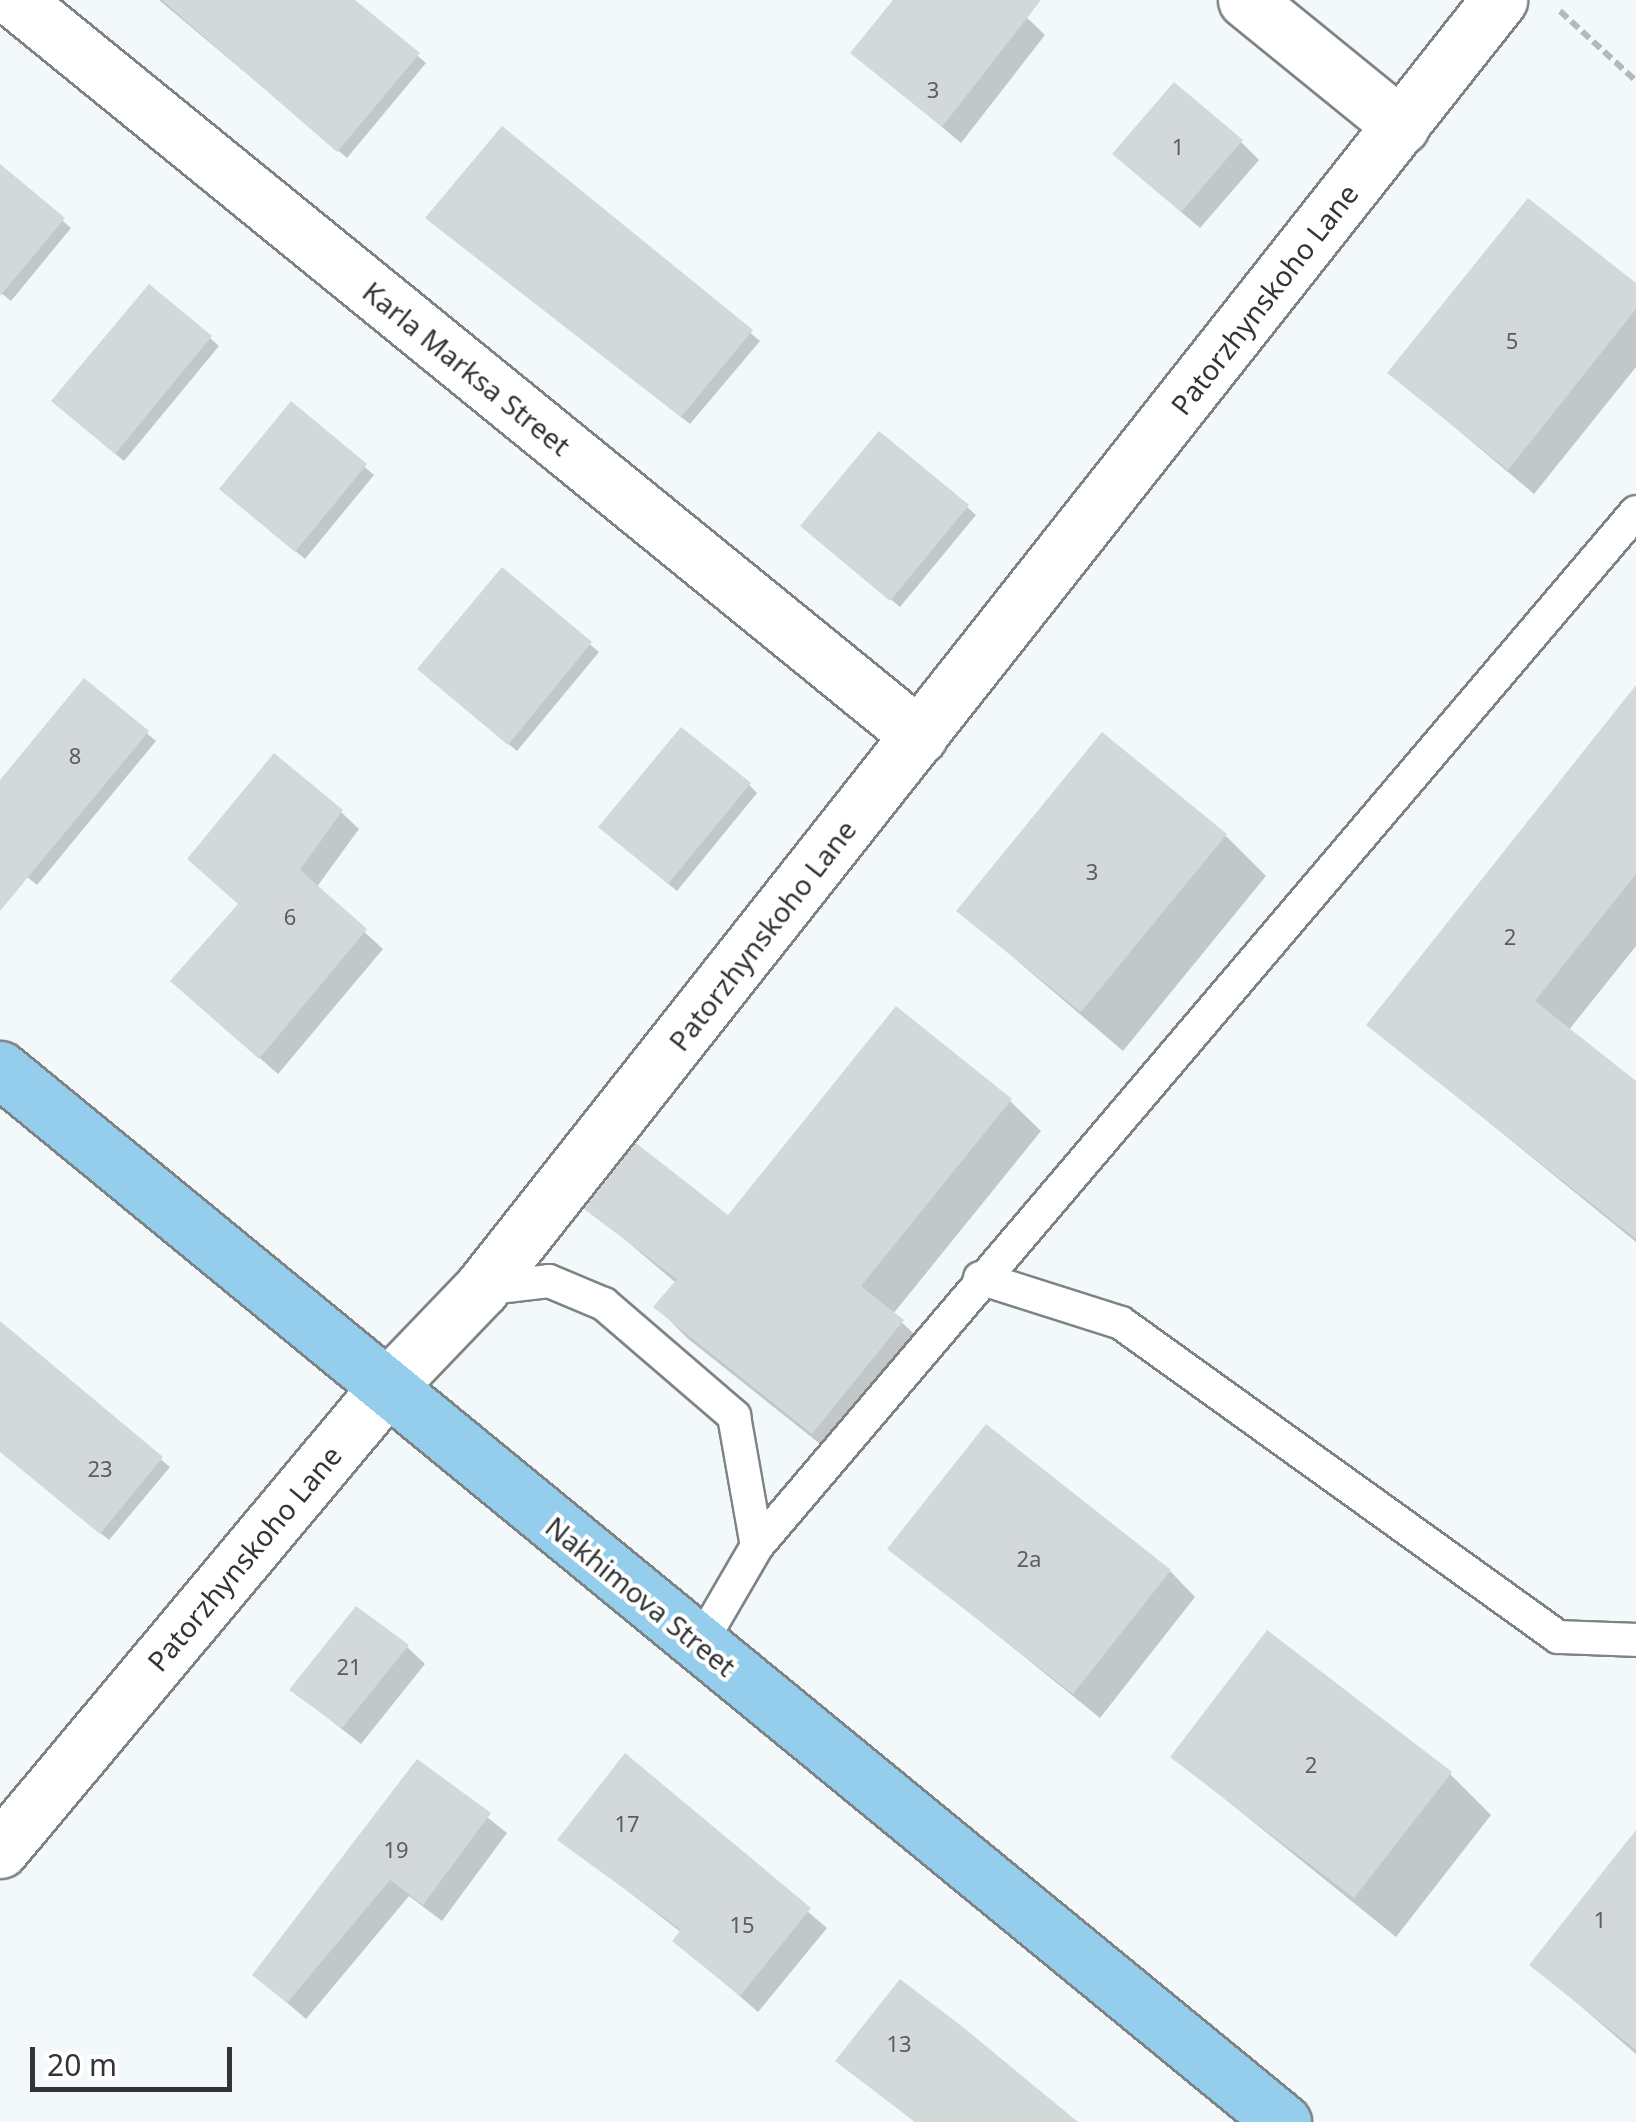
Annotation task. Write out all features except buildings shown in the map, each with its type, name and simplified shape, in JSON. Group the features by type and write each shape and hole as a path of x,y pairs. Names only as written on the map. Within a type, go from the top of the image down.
{"main road":[{"name":"Nakhimova Street","path":"0,1070 1283,2122"}],"street":[{"name":"Karla Marksa Street","path":"15,0 919,736"},
{"path":"1246,0 1400,126"},
{"name":"Patorzhynskoho Lane","path":"0,1850 387,1387 482,1289 1499,0"}],"lane":[{"path":"700,1644 757,1546 980,1278 1636,512"},
{"path":"980,1278 1120,1323 1558,1637 1636,1640"},
{"path":"482,1289 549,1282 604,1304 734,1416 757,1546"}],"path":[{"path":"1548,0 1636,82"}]}
